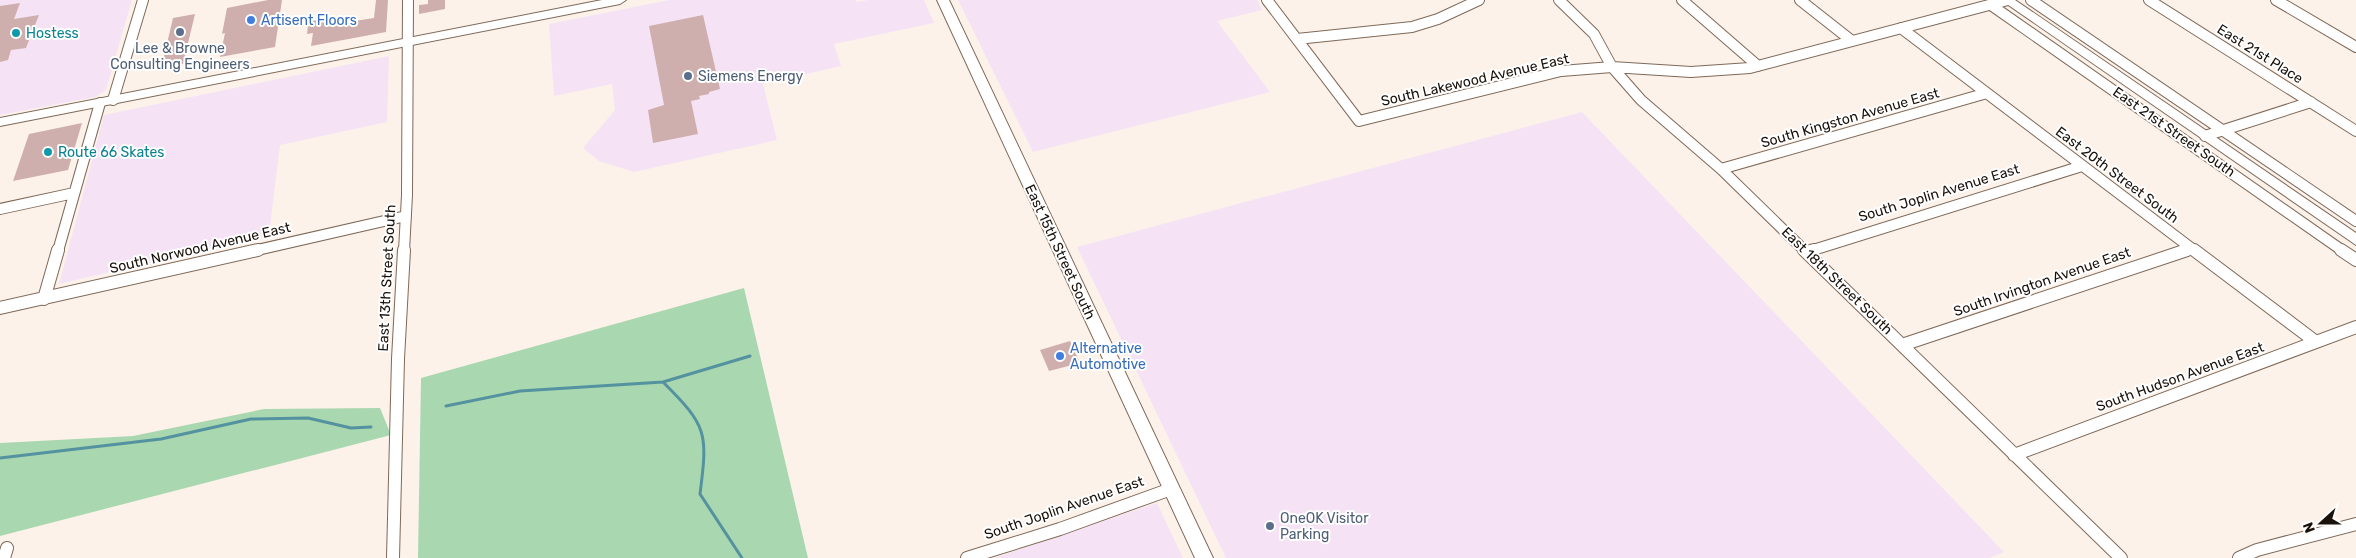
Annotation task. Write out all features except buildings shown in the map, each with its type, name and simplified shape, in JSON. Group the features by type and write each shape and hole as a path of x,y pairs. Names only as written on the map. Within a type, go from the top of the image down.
{"main road":[{"path":"0,122 620,0"},
{"name":"East 15th Street South","path":"943,0 1204,558"},
{"name":"East 21st Street South","path":"2008,0 2356,240"}],"street":[{"path":"44,298 74,194 143,0"},
{"name":"East 13th Street South","path":"393,558 398,359 406,216 406,42 408,0"},
{"path":"1267,0 1297,39 1334,34 1389,31 1412,27 1436,20 1479,0"},
{"name":"East 18th Street South","path":"1559,0 1594,34 1612,67 1641,100 1721,169 2121,558"},
{"path":"1682,0 1758,66"},
{"path":"1800,0 1852,42"},
{"name":"South Lakewood Avenue East","path":"1297,39 1360,121 1542,75 1575,70 1612,67 1691,72 1728,71 1758,66 2008,0"},
{"name":"East 21st Street South","path":"2031,0 2356,221"},
{"name":"East 21st Place","path":"2149,0 2356,131"},
{"path":"2276,0 2356,47"},
{"name":"East 21st Street South","path":"1991,5 2356,260"},
{"name":"East 20th Street South","path":"1902,28 2316,342"},
{"name":"South Kingston Avenue East","path":"1721,169 1987,94"},
{"path":"2205,136 2311,102"},
{"name":"South Joplin Avenue East","path":"1806,252 2082,166"},
{"path":"0,209 74,194"},
{"name":"South Norwood Avenue East","path":"0,308 406,216"},
{"name":"South Irvington Avenue East","path":"1902,345 2191,248"},
{"name":"South Hudson Avenue East","path":"2014,455 2356,327"},
{"name":"South Joplin Avenue East","path":"967,558 1171,489"},
{"path":"2239,558 2257,550 2356,524"}],"shaded area":[{"path":"0,0 132,0 106,90 95,97 0,115"},
{"path":"669,0 856,0 857,2 868,0 924,0 934,23 834,44 841,66 763,84 777,140 634,172 599,161 583,148 615,110 612,84 554,96 549,24"},
{"path":"958,0 1257,0 1262,10 1217,21 1270,92 1033,152"},
{"path":"389,56 387,122 280,145 269,235 59,284 104,115"},
{"path":"1582,112 2004,552 1989,558 1226,558 1077,247"},
{"path":"1157,503 1183,558 994,558"}],"green space":[{"path":"744,288 808,558 418,558 421,378"},
{"path":"380,408 391,435 0,536 0,443 133,436 264,409"}],"waterway":[{"path":"663,382 750,356"},
{"path":"446,406 520,391 663,382"},
{"path":"663,382 688,409 701,431 704,457 700,494 742,558"},
{"path":"0,458 161,439 251,419 308,418 351,428 371,427"}],"place":[{"name":"Artisent Floors","path":"251,20"},
{"name":"Lee & Browne Consulting Engineers","path":"180,32"},
{"name":"Hostess","path":"16,33"},
{"name":"Siemens Energy","path":"688,76"},
{"name":"Route 66 Skates","path":"48,152"},
{"name":"Alternative Automotive","path":"1060,356"},
{"name":"OneOK Visitor Parking","path":"1270,526"}]}
